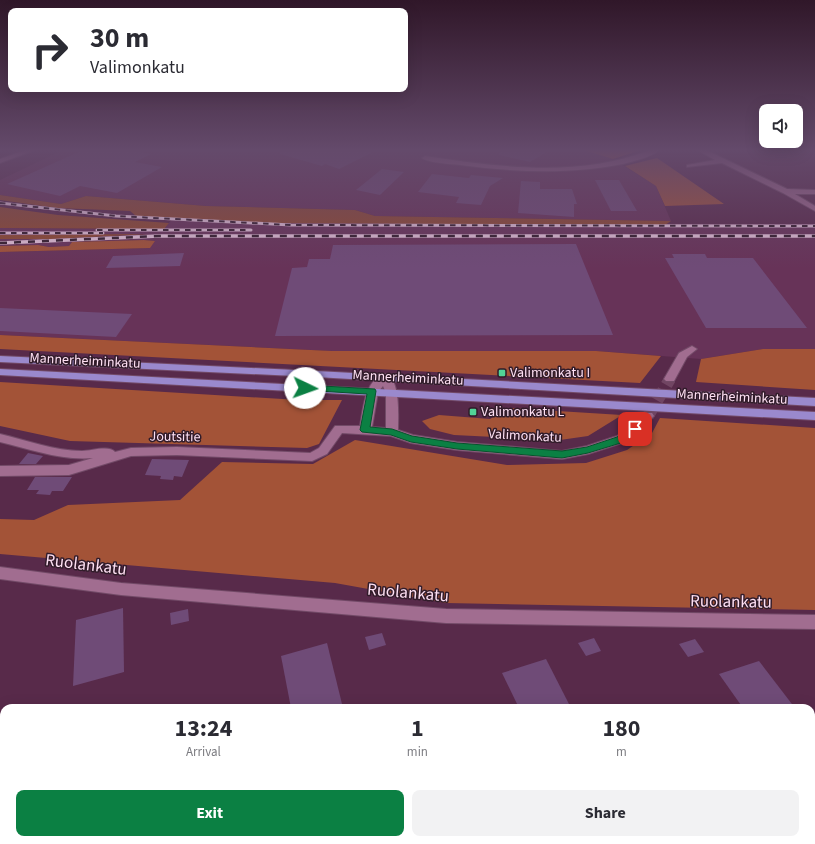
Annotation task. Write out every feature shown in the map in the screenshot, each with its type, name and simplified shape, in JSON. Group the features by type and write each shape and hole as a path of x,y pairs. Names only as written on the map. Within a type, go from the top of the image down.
{"main road":[{"name":"Mannerheiminkatu","path":"0,359 385,377 815,402"},
{"name":"Mannerheiminkatu","path":"0,372 815,416"}],"street":[{"path":"783,189 815,209"},
{"path":"786,191 815,192"},
{"path":"670,379 682,355 692,349"},
{"path":"365,430 372,391 385,377 392,392 392,432"},
{"name":"Valimonkatu","path":"339,429 392,432 411,439 457,446 562,455 588,450 621,439 635,429 648,416"},
{"name":"Joutsitie","path":"0,471 69,470 131,452 177,451 312,457 323,451 339,429"},
{"path":"0,438 50,450 81,455 131,452"},
{"name":"Ruolankatu","path":"0,573 121,589 446,616 815,622"}],"shaded area":[{"path":"0,189 657,189 671,221 375,216 355,210 206,206 86,196 61,204 0,195"},
{"path":"658,189 703,189 724,204 665,206"},
{"path":"0,195 61,204 86,196 206,206 355,210 375,216 671,221 665,225 247,223 136,216 130,211 57,208 0,200"},
{"path":"0,207 58,215 169,223 164,229 0,228"},
{"path":"173,218 247,223 815,224 815,349 763,349 701,359 596,351 332,351 0,335 0,252 149,248 155,241 72,242 69,246 49,247 38,245 0,246 0,239 52,239 148,234 0,235 0,228 164,229"},
{"path":"149,234 52,239 0,239 0,235"},
{"path":"155,241 150,248 0,252 0,246 38,245 49,247 69,246 72,242"},
{"path":"0,335 332,351 596,351 661,356 640,383 0,349"},
{"path":"763,349 815,349 815,390 696,382 701,359"},
{"path":"0,382 299,400 342,400 319,444 307,448 70,441 0,426"},
{"path":"509,408 622,415 588,436 560,440 454,435 430,429 422,421 439,415 490,419"},
{"path":"660,418 815,428 815,610 446,603 335,583 0,554 0,519 34,520 68,505 180,500 222,462 313,464 355,440 507,465 586,463 627,450 652,433"}],"building":[{"path":"31,189 73,189 60,196"},
{"path":"98,189 123,189 117,193"},
{"path":"357,189 386,189 380,195"},
{"path":"420,189 488,189 481,205 456,203 459,197 418,192"},
{"path":"520,189 572,189 577,204 574,204 574,217 518,213"},
{"path":"600,189 624,189 637,211 611,211"},
{"path":"576,244 613,335 275,336 292,268 307,267 309,259 330,259 333,245"},
{"path":"184,253 180,266 106,268 113,256"},
{"path":"672,254 705,254 707,258 753,258 807,328 706,328 665,258 674,258"},
{"path":"0,308 132,314 116,337 0,331"},
{"path":"28,453 43,456 36,464 19,464"},
{"path":"152,459 189,460 182,477 174,476 173,480 160,479 161,476 145,475"},
{"path":"35,477 72,477 63,491 52,491 50,495 36,494 39,490 27,490"},
{"path":"123,608 124,672 73,686 76,620"},
{"path":"188,609 189,621 171,625 170,613"},
{"path":"382,633 386,645 369,650 365,637"},
{"path":"594,638 601,651 586,656 578,643"},
{"path":"695,639 704,652 688,657 679,644"},
{"path":"327,643 342,704 290,704 281,656"},
{"path":"546,659 569,704 517,704 502,673"},
{"path":"759,661 792,704 740,704 719,674"}],"tunnel":[{"path":"648,416 670,379"}],"railway":[{"path":"0,203 116,216 291,225 815,226"},
{"path":"97,230 251,230"},
{"path":"0,233 103,233"},
{"path":"0,243 159,236 815,236"}],"place":[{"name":"Valimonkatu I","path":"502,373"},
{"name":"Valimonkatu L","path":"473,412"}],"route":[{"path":"305,388 372,391 365,430 392,432 411,439 457,446 562,455 588,450 621,439 635,429"}]}
